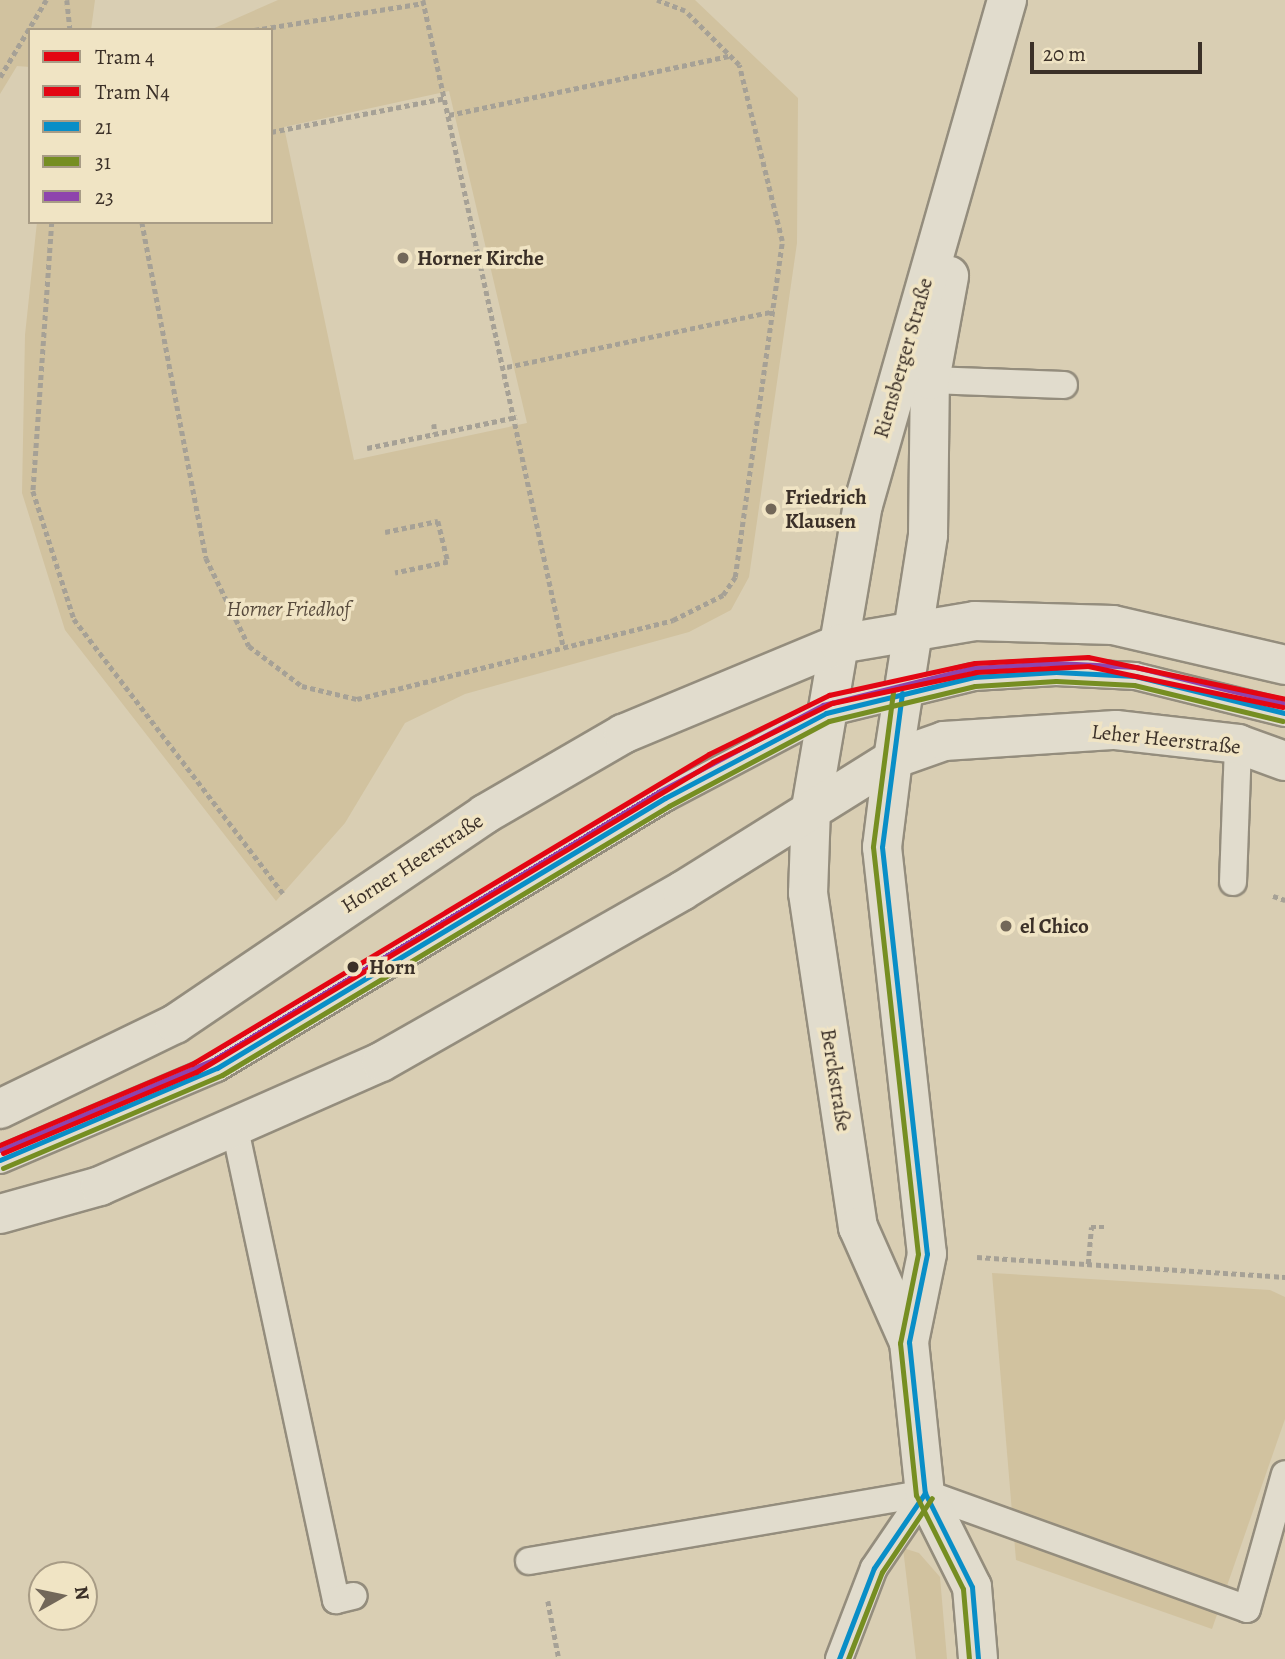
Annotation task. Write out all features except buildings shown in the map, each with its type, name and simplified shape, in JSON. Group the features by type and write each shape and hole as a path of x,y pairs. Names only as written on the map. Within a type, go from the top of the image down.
{"main road":[{"name":"Riensberger Straße","path":"826,713 884,418 987,78 1007,0"},
{"name":"Riensberger Straße","path":"902,693 928,535 930,380 987,78"},
{"path":"839,643 975,621 1113,625 1285,665"},
{"name":"Horner Heerstraße","path":"0,1109 175,1024 310,930 485,814 622,734 839,643"},
{"name":"Berckstraße","path":"902,693 882,847 928,1254 909,1342"},
{"name":"Berckstraße","path":"826,713 811,807 808,893 858,1227 909,1342 925,1493 972,1587 978,1659"},
{"name":"Leher Heerstraße","path":"811,807 894,759 944,741 1030,730 1116,730 1238,744 1285,761"},
{"path":"0,1214 100,1186 235,1129 380,1062 682,891 811,807"}],"lane":[{"path":"930,380 1064,385"},
{"path":"0,1160 229,1061 664,798 826,713 974,677 1056,672 1135,676 1285,713"},
{"path":"1233,882 1238,744"},
{"path":"235,1129 336,1600 354,1596"},
{"path":"535,1560 925,1493 1247,1609 1285,1474"},
{"path":"839,1659 874,1568 925,1493"}],"path":[{"path":"29,28 46,0"},
{"path":"67,0 70,28"},
{"path":"142,224 192,505 222,599 249,646 302,686 357,699 563,645 673,620 733,584 782,241 739,65 685,10 657,0"},
{"path":"266,28 424,2 507,367 563,645"},
{"path":"0,77 28,30"},
{"path":"449,115 730,56"},
{"path":"273,132 446,98"},
{"path":"52,224 33,491 74,619 310,930"},
{"path":"507,367 774,311"},
{"path":"367,448 517,416"},
{"path":"434,424 435,434"},
{"path":"385,532 438,521 446,552 448,562 395,573"},
{"path":"1088,1264 1091,1227 1104,1227"},
{"path":"928,1254 1285,1277"},
{"path":"535,1560 559,1659"}],"green space":[{"path":"0,0 95,0 91,28 28,28 28,67 17,66 0,94"},
{"name":"Horner Friedhof","path":"278,0 695,0 798,98 797,243 749,577 731,610 689,632 465,694 405,723 345,823 276,901 65,630 22,493 25,335 37,224 273,224 273,28 215,28","holes":["449,91 527,423 354,460 284,127"]},
{"path":"992,1273 1270,1290 1285,1297 1285,1419 1212,1629 1016,1560"},
{"path":"903,1548 919,1553 940,1577 947,1659 916,1659"}],"tram line":[{"name":"4","path":"0,1145 192,1064 709,754 829,695 975,663 1088,657 1285,699"},
{"name":"N4","path":"3,1153 196,1072 713,762 832,703 976,672 1088,666 1283,707"}],"transit line":[{"name":"23","path":"0,1150 213,1060 660,791 823,705 973,668 1056,663 1136,667 1285,704"},
{"name":"21","path":"0,1160 217,1068 665,798 826,713 974,677 1056,672 1135,676 1285,713"},
{"name":"31","path":"3,1168 222,1075 669,806 829,721 975,686 1056,681 1134,685 1283,721"},
{"name":"31","path":"893,692 873,847 918,1254 900,1343 916,1495 963,1589 969,1659"},
{"name":"21","path":"902,693 882,847 927,1254 909,1342 925,1493 972,1587 978,1659"},
{"name":"21","path":"839,1659 874,1568 925,1493"},
{"name":"31","path":"848,1659 882,1572 932,1498"}],"place":[{"name":"Horner Kirche","path":"403,258"},
{"name":"Friedrich Klausen","path":"771,509"},
{"name":"el Chico","path":"1006,926"},
{"name":"Horn","path":"353,967"}]}
